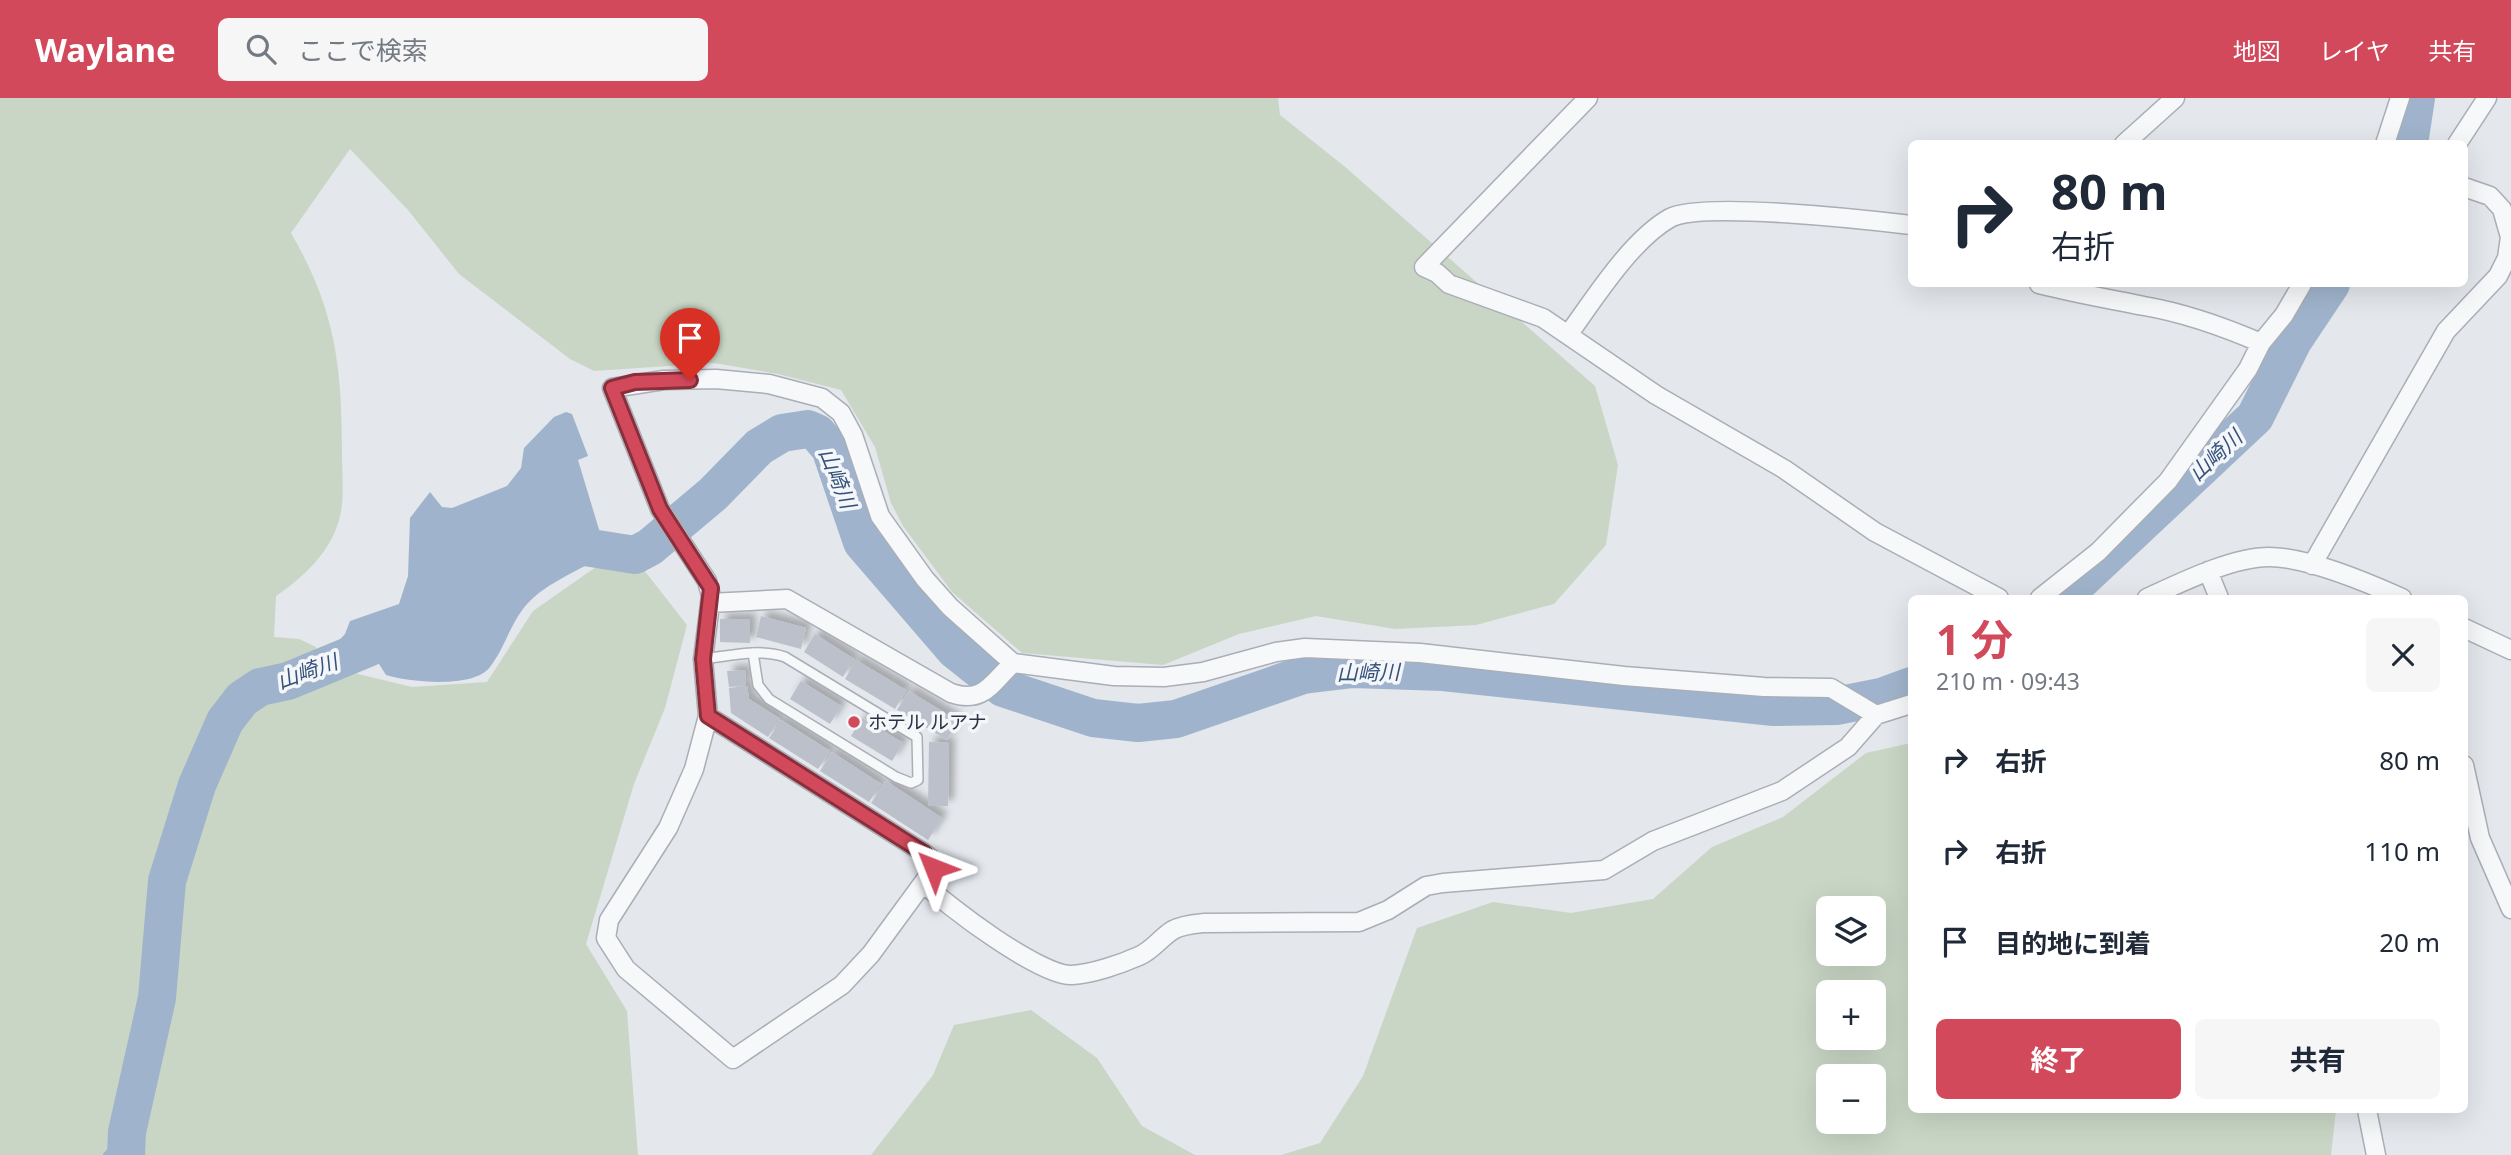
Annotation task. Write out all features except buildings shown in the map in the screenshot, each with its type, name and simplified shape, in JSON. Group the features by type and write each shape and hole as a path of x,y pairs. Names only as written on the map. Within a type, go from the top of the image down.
{"street":[{"path":"1588,98 1424,267 1437,273 1449,284 1543,318 1656,395 1784,469 1875,532 1993,595"},
{"path":"2128,140 2175,98"},
{"path":"2386,140 2400,98"},
{"path":"2460,140 2487,98"},
{"path":"2312,565 2446,331 2503,268 2510,237 2502,209 2490,196 2468,188"},
{"path":"1568,335 1645,237 1672,217 1696,211 1847,218 1908,225"},
{"path":"2052,287 2120,303 2143,305 2222,326 2262,343"},
{"path":"2044,595 2098,552 2168,481 2248,369 2262,343 2284,315 2300,287"},
{"path":"708,716 924,853 933,862 934,868 871,954 842,985 733,1059 626,969 606,938 609,920 683,800 708,716 703,659 711,588 672,526 612,388 645,381 716,379 769,384 822,398 841,413 853,435 880,516 917,568 1008,668 1164,677 1203,672 1276,652 1334,648 1420,653 1624,676 1765,687 1831,688 1873,713"},
{"path":"2154,595 2208,571 2268,557 2312,565 2394,595"},
{"path":"2208,571 2218,595"},
{"path":"710,603 786,599 950,693 966,698 978,697 1008,668"},
{"path":"2468,630 2511,650"},
{"path":"924,883 978,929 1049,968 1071,975 1139,956 1156,947 1172,931 1187,926 1204,923 1359,922 1388,910 1426,886 1604,870 1653,841 1782,791 1848,747 1873,713 1908,705"},
{"path":"2468,783 2480,838 2511,909"},
{"path":"2368,1113 2376,1155"}],"lane":[{"path":"703,659 752,653 785,657 917,737 918,780 911,783 896,777 769,699 758,685 752,653"}],"green space":[{"path":"0,98 1278,98 1280,115 1344,166 1595,386 1618,465 1606,545 1554,604 1476,625 1395,629 1316,616 1239,634 1163,665 1022,653 952,592 903,526 891,503 875,447 841,390 778,374 714,363 594,371 570,359 459,274 408,210 350,149 291,233 318,288 327,314 338,367 343,483 341,510 336,529 326,549 303,575 276,596 274,637 299,639 316,647 319,674 324,678 337,678 350,672 412,687 487,682 533,611 606,560 640,565 687,625 665,708 634,784 586,944 627,1011 638,1155 0,1155"},
{"path":"1908,744 1908,1113 2336,1113 2331,1155 1281,1155 1320,1143 1363,1076 1417,928 1493,902 1571,913 1653,899 1712,847 1783,817 1866,753"},
{"path":"1031,1010 1097,1058 1142,1126 1195,1155 871,1155 933,1075 954,1025"}],"water":[{"path":"566,412 572,414 588,456 578,460 604,546 603,556 533,598 519,614 490,667 470,679 440,682 409,680 386,675 379,664 370,661 334,676 320,673 319,662 345,634 350,621 399,604 408,576 410,518 430,492 442,507 452,508 507,486 521,468 524,448 554,417"}],"waterway":[{"name":"山崎川","path":"2410,140 2416,98"},
{"name":"山崎川","path":"2065,595 2255,417 2293,341 2329,287"},
{"name":"山崎川","path":"553,542 635,555 650,547 713,494 759,447 782,433 808,429 817,433 830,448 862,542 955,650 1003,688 1093,718 1138,723 1176,719 1303,675 1353,669 1443,672 1774,707 1836,706 1881,697 1908,687"},
{"name":"山崎川","path":"126,1155 127,1132 157,998 167,881 197,785 225,721 242,699 260,687 288,681 368,648"},
{"path":"106,1155 127,1132"}],"place":[{"name":"ホテル ルアナ","path":"854,722"}],"route":[{"path":"690,380 635,382 612,388 660,509 711,588 703,659 708,716 924,853 933,862 934,868"}]}
